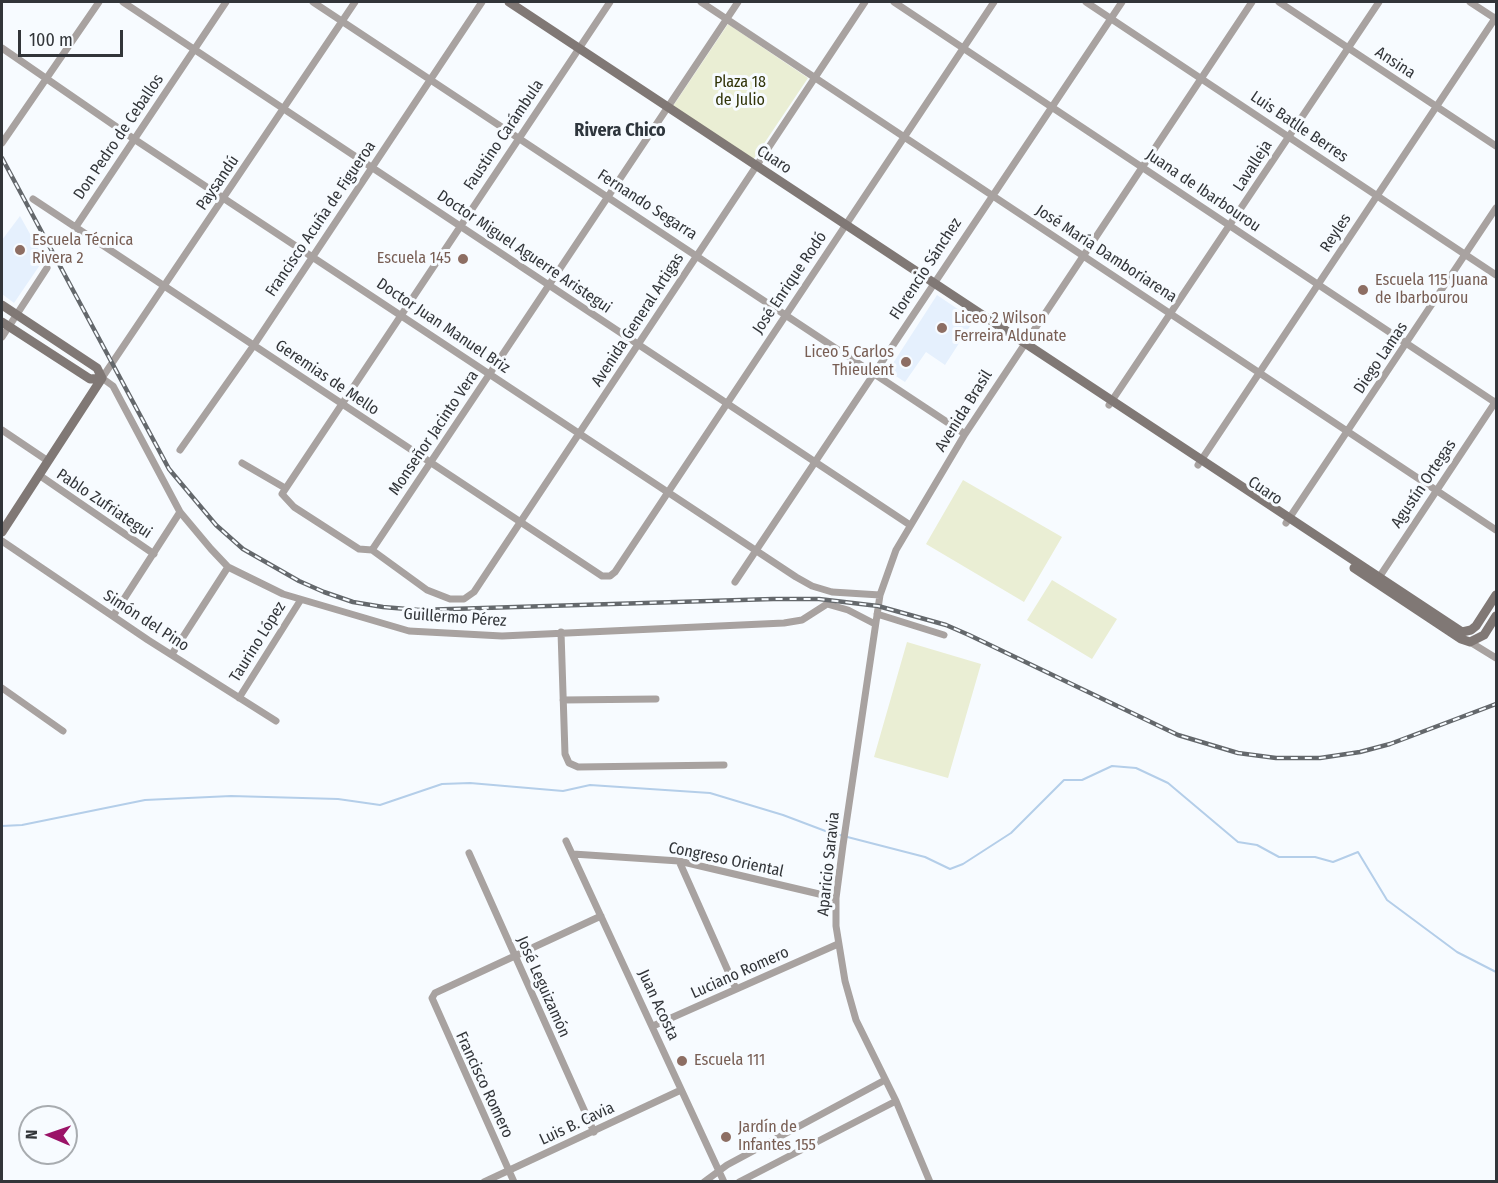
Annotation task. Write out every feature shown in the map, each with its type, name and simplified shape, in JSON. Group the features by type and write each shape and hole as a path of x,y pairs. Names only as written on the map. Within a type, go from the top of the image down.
{"street":[{"path":"2,143 45,77 99,2"},
{"name":"Doctor Miguel Aguerre Aristegui","path":"123,2 910,525"},
{"name":"Don Pedro de Ceballos","path":"75,228 226,2"},
{"name":"Fernando Segarra","path":"313,2 965,434"},
{"name":"Paysandú","path":"102,378 355,2"},
{"name":"Francisco Acuña de Figueroa","path":"180,450 254,345 482,2"},
{"name":"Cuaro","path":"509,2 1023,343 1026,350 1377,580 1461,639 1497,658"},
{"name":"Faustino Carámbula","path":"283,491 610,2"},
{"name":"José María Damboriarena","path":"701,2 1497,530"},
{"name":"Monseñor Jacinto Vera","path":"372,550 738,2"},
{"name":"Avenida General Artigas","path":"372,550 427,590 438,595 464,599 474,592 865,2"},
{"name":"Juana de Ibarbourou","path":"894,2 1496,402"},
{"name":"José Enrique Rodó","path":"606,577 615,572 994,2"},
{"name":"Luis Batlle Berres","path":"1086,2 1497,275"},
{"name":"Florencio Sánchez","path":"735,582 1122,2"},
{"name":"Avenida Brasil","path":"878,606 896,550 965,434 1081,254 1252,2"},
{"name":"Ansina","path":"1279,2 1497,146"},
{"name":"Lavalleja","path":"1110,403 1379,2"},
{"path":"1470,2 1496,18"},
{"name":"Reyles","path":"1199,462 1496,18"},
{"name":"Doctor Juan Manuel Briz","path":"2,48 134,139 812,586 832,592 880,594"},
{"name":"Geremias de Mello","path":"33,200 606,577"},
{"name":"Diego Lamas","path":"1288,521 1497,208"},
{"path":"2,337 5,324 16,314 47,268"},
{"path":"2,305 97,368 102,378"},
{"path":"5,324 90,379 102,378"},
{"path":"2,532 102,378"},
{"name":"Guillermo Pérez","path":"102,378 113,386 180,512 228,567 300,601 409,630 502,636 784,623 802,620 827,604 848,610 875,624"},
{"name":"Agustín Ortegas","path":"1377,580 1496,402"},
{"name":"Pablo Zufriategui","path":"2,430 48,461"},
{"path":"242,462 283,491 294,507 359,549 372,550"},
{"name":"Pablo Zufriategui","path":"39,475 154,554"},
{"path":"113,616 180,512"},
{"name":"Simón del Pino","path":"2,541 276,721"},
{"path":"172,654 228,567"},
{"name":"Cuaro","path":"1377,580 1466,632 1476,626 1497,594"},
{"name":"Taurino López","path":"239,698 300,601"},
{"name":"Aparicio Saravia","path":"878,606 836,898 838,944 844,981 856,1020 896,1101 930,1182"},
{"path":"877,614 944,635"},
{"path":"1470,642 1484,635 1497,616"},
{"path":"561,632 566,754 569,763 578,767 724,765"},
{"path":"2,688 63,731"},
{"path":"563,700 656,699"},
{"name":"Juan Acosta","path":"567,840 724,1182"},
{"name":"José Leguizamón","path":"469,853 594,1132"},
{"name":"Congreso Oriental","path":"573,854 679,861 836,898"},
{"path":"679,861 736,989"},
{"path":"514,956 601,916"},
{"name":"Luciano Romero","path":"653,1026 838,944"},
{"name":"Francisco Romero","path":"514,956 435,993 432,998 514,1182"},
{"path":"704,1182 719,1170 885,1080"},
{"name":"Luis B. Cavia","path":"484,1182 681,1090"},
{"path":"739,1182 896,1101"}],"shaded area":[{"name":"Escuela Técnica Rivera 2","path":"20,216 44,259 14,303 2,294 2,240"},
{"name":"Liceo 2 Wilson Ferreira Aldunate","path":"937,295 974,320 945,365 926,352 905,382 888,371"}],"green space":[{"name":"Plaza 18 de Julio","path":"728,24 808,78 753,160 673,106"},
{"path":"963,480 1062,537 1024,602 926,544"},
{"path":"1052,580 1117,619 1092,659 1027,620"},
{"path":"907,642 981,664 948,778 874,757"}],"waterway":[{"path":"2,826 22,825 145,800 231,796 338,799 380,805 442,784 470,783 563,791 590,785 710,793 783,815 828,832 925,857 950,869 963,864 1011,833 1064,780 1082,780 1112,766 1136,768 1168,783 1238,842 1257,845 1279,857 1315,857 1333,862 1358,852 1387,900 1457,952 1496,972"}],"railway":[{"path":"2,158 169,469 216,525 243,549 299,581 324,592 353,602 419,610 773,599 819,599 878,606 946,625 1178,735 1238,753 1276,758 1320,758 1360,752 1390,744 1496,704"}],"place":[{"name":"Escuela Técnica Rivera 2","path":"20,250"},
{"name":"Escuela 145","path":"463,259"},
{"name":"Escuela 115 Juana de Ibarbourou","path":"1363,290"},
{"name":"Liceo 2 Wilson Ferreira Aldunate","path":"942,328"},
{"name":"Liceo 5 Carlos Thieulent","path":"906,362"},
{"name":"Escuela 111","path":"682,1061"},
{"name":"Jardín de Infantes 155","path":"726,1137"}],"district":[{"name":"Rivera Chico","path":"620,131"}]}
